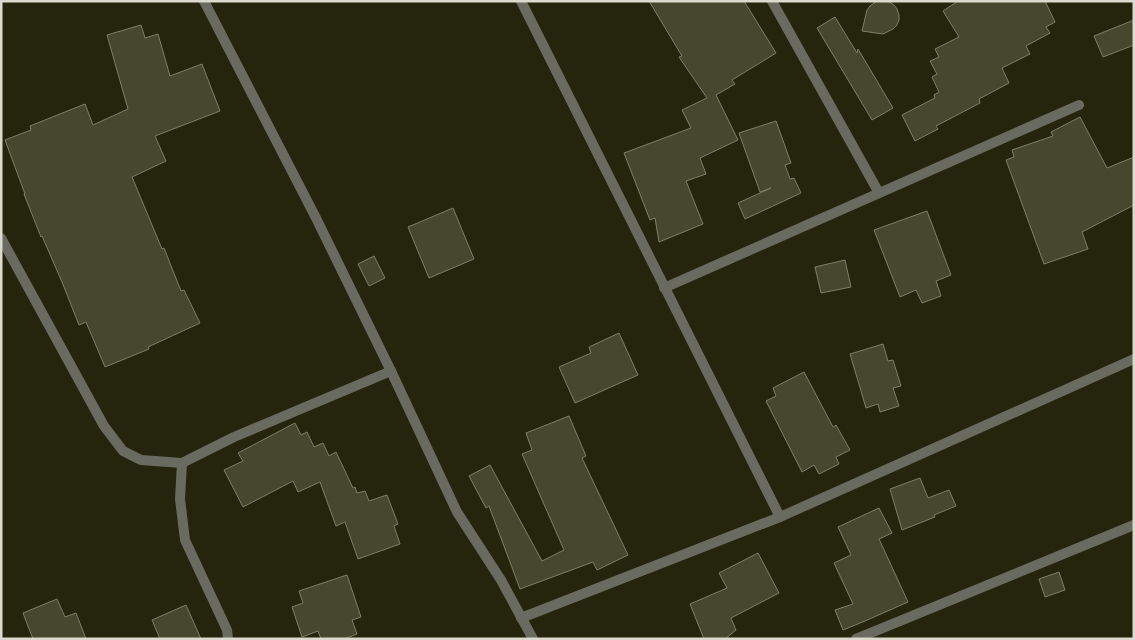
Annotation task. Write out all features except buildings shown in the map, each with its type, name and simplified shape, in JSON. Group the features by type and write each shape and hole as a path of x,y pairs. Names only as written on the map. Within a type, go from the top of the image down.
{"street":[{"path":"204,1 316,218 391,372 456,512 501,580 533,639"},
{"path":"521,1 780,518"},
{"path":"772,1 879,193"},
{"path":"664,288 1079,105"},
{"path":"1,238 104,426 123,451 141,460 182,463 234,437 391,372"},
{"path":"521,618 780,518 1134,359"},
{"path":"182,463 180,499 185,540 227,630 228,639"},
{"path":"856,639 1134,525"}]}
